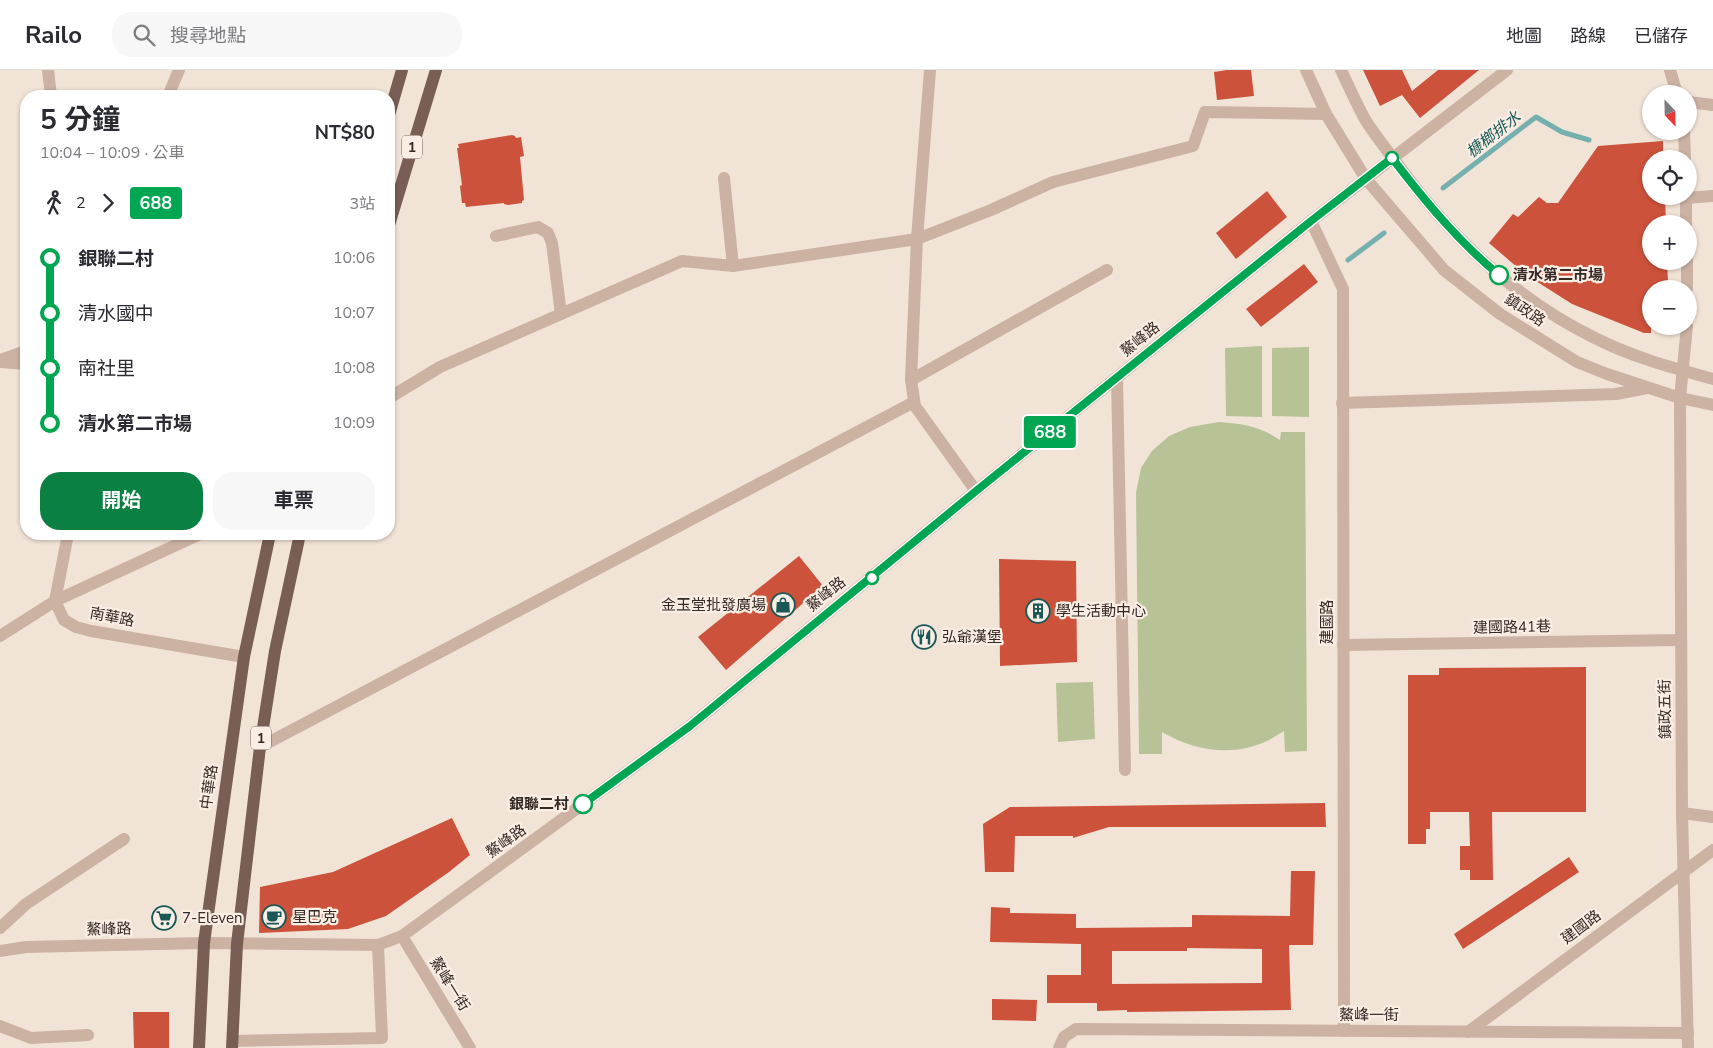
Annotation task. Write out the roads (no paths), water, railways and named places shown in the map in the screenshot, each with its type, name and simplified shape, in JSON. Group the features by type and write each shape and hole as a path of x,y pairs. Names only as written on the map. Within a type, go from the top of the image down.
{"main road":[{"path":"395,94 402,70"},
{"name":"1","path":"395,204 436,70"},
{"name":"中華路","path":"199,1048 204,943 244,657 269,540"},
{"name":"1","path":"232,1044 237,944 260,747 275,652 299,540"}],"street":[{"path":"48,70 50,90"},
{"path":"171,90 179,70"},
{"path":"930,70 917,238 911,380 914,406 976,491"},
{"name":"鎮政路","path":"1306,70 1326,114 1366,178 1444,270 1500,314 1577,362 1680,398 1713,404"},
{"name":"鎮政路","path":"1341,70 1366,120 1392,158 1424,200 1454,234 1487,265 1523,294 1561,320 1595,339 1636,356 1713,379"},
{"name":"鰲峰路","path":"0,951 26,947 204,943 378,945 402,936 690,726 976,491 1311,221 1507,70"},
{"path":"1670,70 1674,85"},
{"path":"1698,104 1713,106"},
{"path":"395,394 440,367 682,261 733,266 917,238 991,210 1054,182 1192,146 1205,112 1326,114"},
{"path":"724,178 733,266"},
{"path":"1697,197 1713,196"},
{"name":"建國路","path":"1311,221 1343,289 1344,1031"},
{"path":"496,236 538,227 548,233 552,243 561,314"},
{"path":"911,380 1107,270"},
{"name":"鎮政五街","path":"1686,335 1680,398 1680,640 1688,1048"},
{"path":"0,361 20,353"},
{"path":"0,361 20,363"},
{"path":"1117,379 1125,770"},
{"path":"1342,403 1616,394 1648,388"},
{"path":"260,747 914,402"},
{"path":"54,601 67,540"},
{"path":"1,634 54,601 187,540"},
{"name":"南華路","path":"54,601 64,620 76,627 244,657"},
{"name":"建國路41巷","path":"1343,645 1680,640"},
{"path":"1682,813 1713,817"},
{"path":"0,928 26,904 124,839"},
{"name":"建國路","path":"1468,1032 1713,850"},
{"name":"鰲峰一街","path":"402,936 470,1048"},
{"path":"232,1044 382,1038 378,945"},
{"path":"0,1026 31,1038 88,1035"},
{"name":"鰲峰一街","path":"1059,1048 1064,1037 1076,1028 1688,1033"}],"waterway":[{"name":"槺榔排水","path":"1443,188 1536,117 1562,132 1589,140"},
{"name":"槺榔排水","path":"1348,260 1384,233"}],"place":[{"name":"清水第二市場","path":"1499,275"},
{"name":"金玉堂批發廣場","path":"783,605"},
{"name":"學生活動中心","path":"1038,611"},
{"name":"弘爺漢堡","path":"924,637"},
{"name":"銀聯二村","path":"583,804"},
{"name":"星巴克","path":"274,917"},
{"name":"7-Eleven","path":"164,918"}]}
